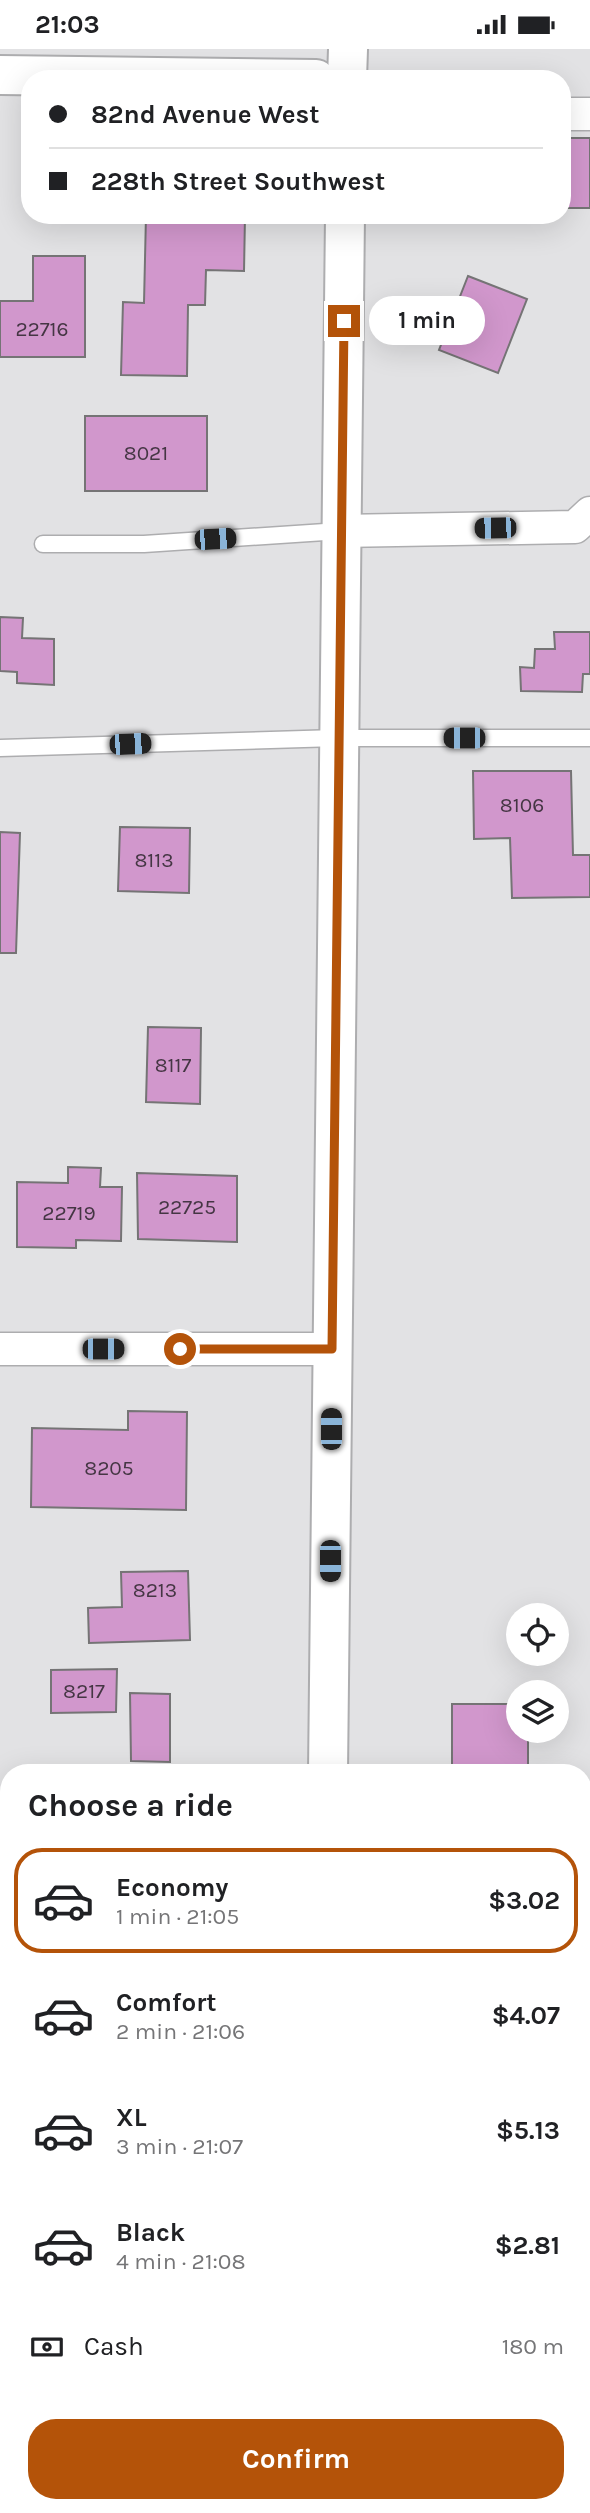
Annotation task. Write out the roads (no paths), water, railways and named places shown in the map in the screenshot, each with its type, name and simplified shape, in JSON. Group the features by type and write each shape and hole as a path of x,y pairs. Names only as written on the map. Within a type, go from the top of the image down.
{"street":[{"path":"347,70 348,49"},
{"path":"0,75 21,75"},
{"path":"571,114 590,114"},
{"path":"328,1764 337,738 345,224"},
{"path":"340,531 575,527 590,513"},
{"path":"0,1349 332,1349"}],"lane":[{"path":"43,544 144,544 340,531"},
{"path":"0,748 337,738 590,738"}]}
